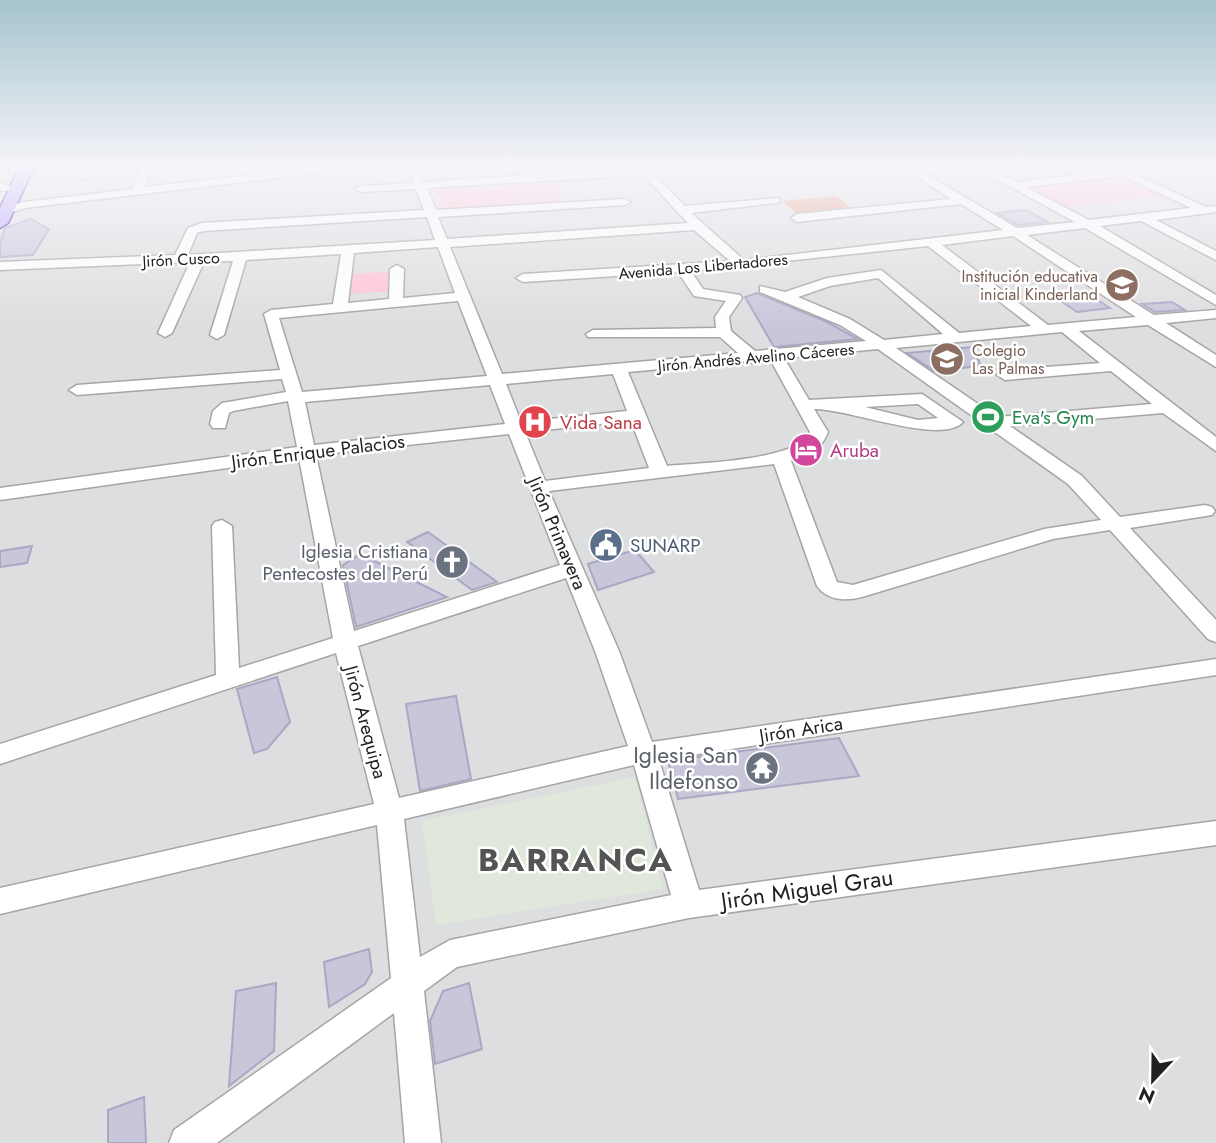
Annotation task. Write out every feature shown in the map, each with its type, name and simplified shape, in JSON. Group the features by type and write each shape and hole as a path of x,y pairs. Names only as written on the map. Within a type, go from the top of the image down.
{"street":[{"path":"179,260 194,228 264,239 380,220"},
{"name":"Jirón Primavera","path":"435,220 514,428 607,651 689,905"},
{"name":"Jirón Cusco","path":"0,266 241,257 264,239 348,250 444,243 547,220"},
{"name":"Jirón Cusco","path":"679,220 697,226"},
{"path":"692,220 741,264"},
{"path":"995,220 1216,362"},
{"path":"1081,220 1216,302"},
{"name":"Avenida Los Libertadores","path":"523,278 683,270 1111,220"},
{"path":"1148,220 1216,256"},
{"path":"929,241 1044,330"},
{"path":"348,250 340,306 465,296"},
{"path":"217,335 241,257"},
{"path":"165,333 199,258"},
{"path":"396,301 397,269"},
{"path":"683,270 699,293 735,298 722,317 724,332 754,359"},
{"path":"786,297 827,282 881,274 956,338"},
{"path":"765,289 845,323 882,345 1075,481 1216,634"},
{"name":"Jirón Arequipa","path":"340,306 276,311 271,314 296,397 345,642 390,813 409,983 410,1035 423,1143"},
{"name":"Jirón Andrés Avelino Cáceres","path":"219,424 221,411 228,407 296,397 754,359 1152,320 1212,318"},
{"path":"1066,328 1170,407 1216,446"},
{"path":"593,334 724,332"},
{"path":"538,486 781,458 816,443 820,432 776,357"},
{"path":"1005,375 1116,366"},
{"path":"619,369 659,470"},
{"path":"77,390 289,373"},
{"path":"804,405 829,403 922,399 928,400 954,422 918,425 829,403"},
{"path":"990,423 1170,407"},
{"name":"Jirón Enrique Palacios","path":"0,494 307,451 636,415"},
{"path":"781,458 828,586 839,593 854,592 1051,533 1205,511"},
{"path":"222,526 228,680"},
{"path":"0,754 573,568"},
{"name":"Jirón Arica","path":"0,901 642,753 1216,667"},
{"name":"Jirón Miguel Grau","path":"187,1143 450,954 689,905 1216,833"}],"shaded area":[{"path":"0,220 1216,220 1216,1143 0,1143"},
{"path":"393,271 393,291 347,294 349,274"},
{"path":"635,777 663,889 436,925 422,821"}],"building":[{"path":"33,220 49,229 33,255 0,257 0,243 5,228"},
{"path":"1010,220 1048,222 1018,225"},
{"path":"757,293 827,322 858,339 774,347 745,297"},
{"path":"1090,295 1110,308 1077,312 1058,299"},
{"path":"1172,302 1185,310 1155,312 1142,304"},
{"name":"Colegio Las Palmas","path":"973,347 981,366 934,371 907,353"},
{"name":"Iglesia Cristiana Pentecostes del Perú","path":"428,532 497,582 472,590 407,542"},
{"path":"32,546 27,563 0,567 0,551"},
{"path":"635,550 654,572 598,590 588,564"},
{"path":"360,554 447,597 356,627 343,565"},
{"path":"277,677 290,722 267,749 254,753 237,689"},
{"path":"456,696 471,779 420,791 406,704"},
{"name":"Iglesia San Ildefonso","path":"839,738 859,776 678,799 668,761"},
{"path":"369,949 372,972 365,984 329,1007 324,962"},
{"path":"276,983 274,1051 229,1086 236,991"},
{"path":"469,983 482,1049 435,1064 430,1021 443,991"},
{"path":"144,1097 146,1143 108,1143 108,1110"}],"place":[{"name":"Institución educativa inicial Kinderland","path":"1122,285"},
{"name":"Colegio Las Palmas","path":"947,359"},
{"name":"Eva's Gym","path":"988,417"},
{"name":"Vida Sana","path":"535,422"},
{"name":"Aruba","path":"806,450"},
{"name":"SUNARP","path":"606,545"},
{"name":"Iglesia Cristiana Pentecostes del Perú","path":"452,562"},
{"name":"Iglesia San Ildefonso","path":"762,768"}],"district":[{"name":"BARRANCA","path":"576,860"}]}
